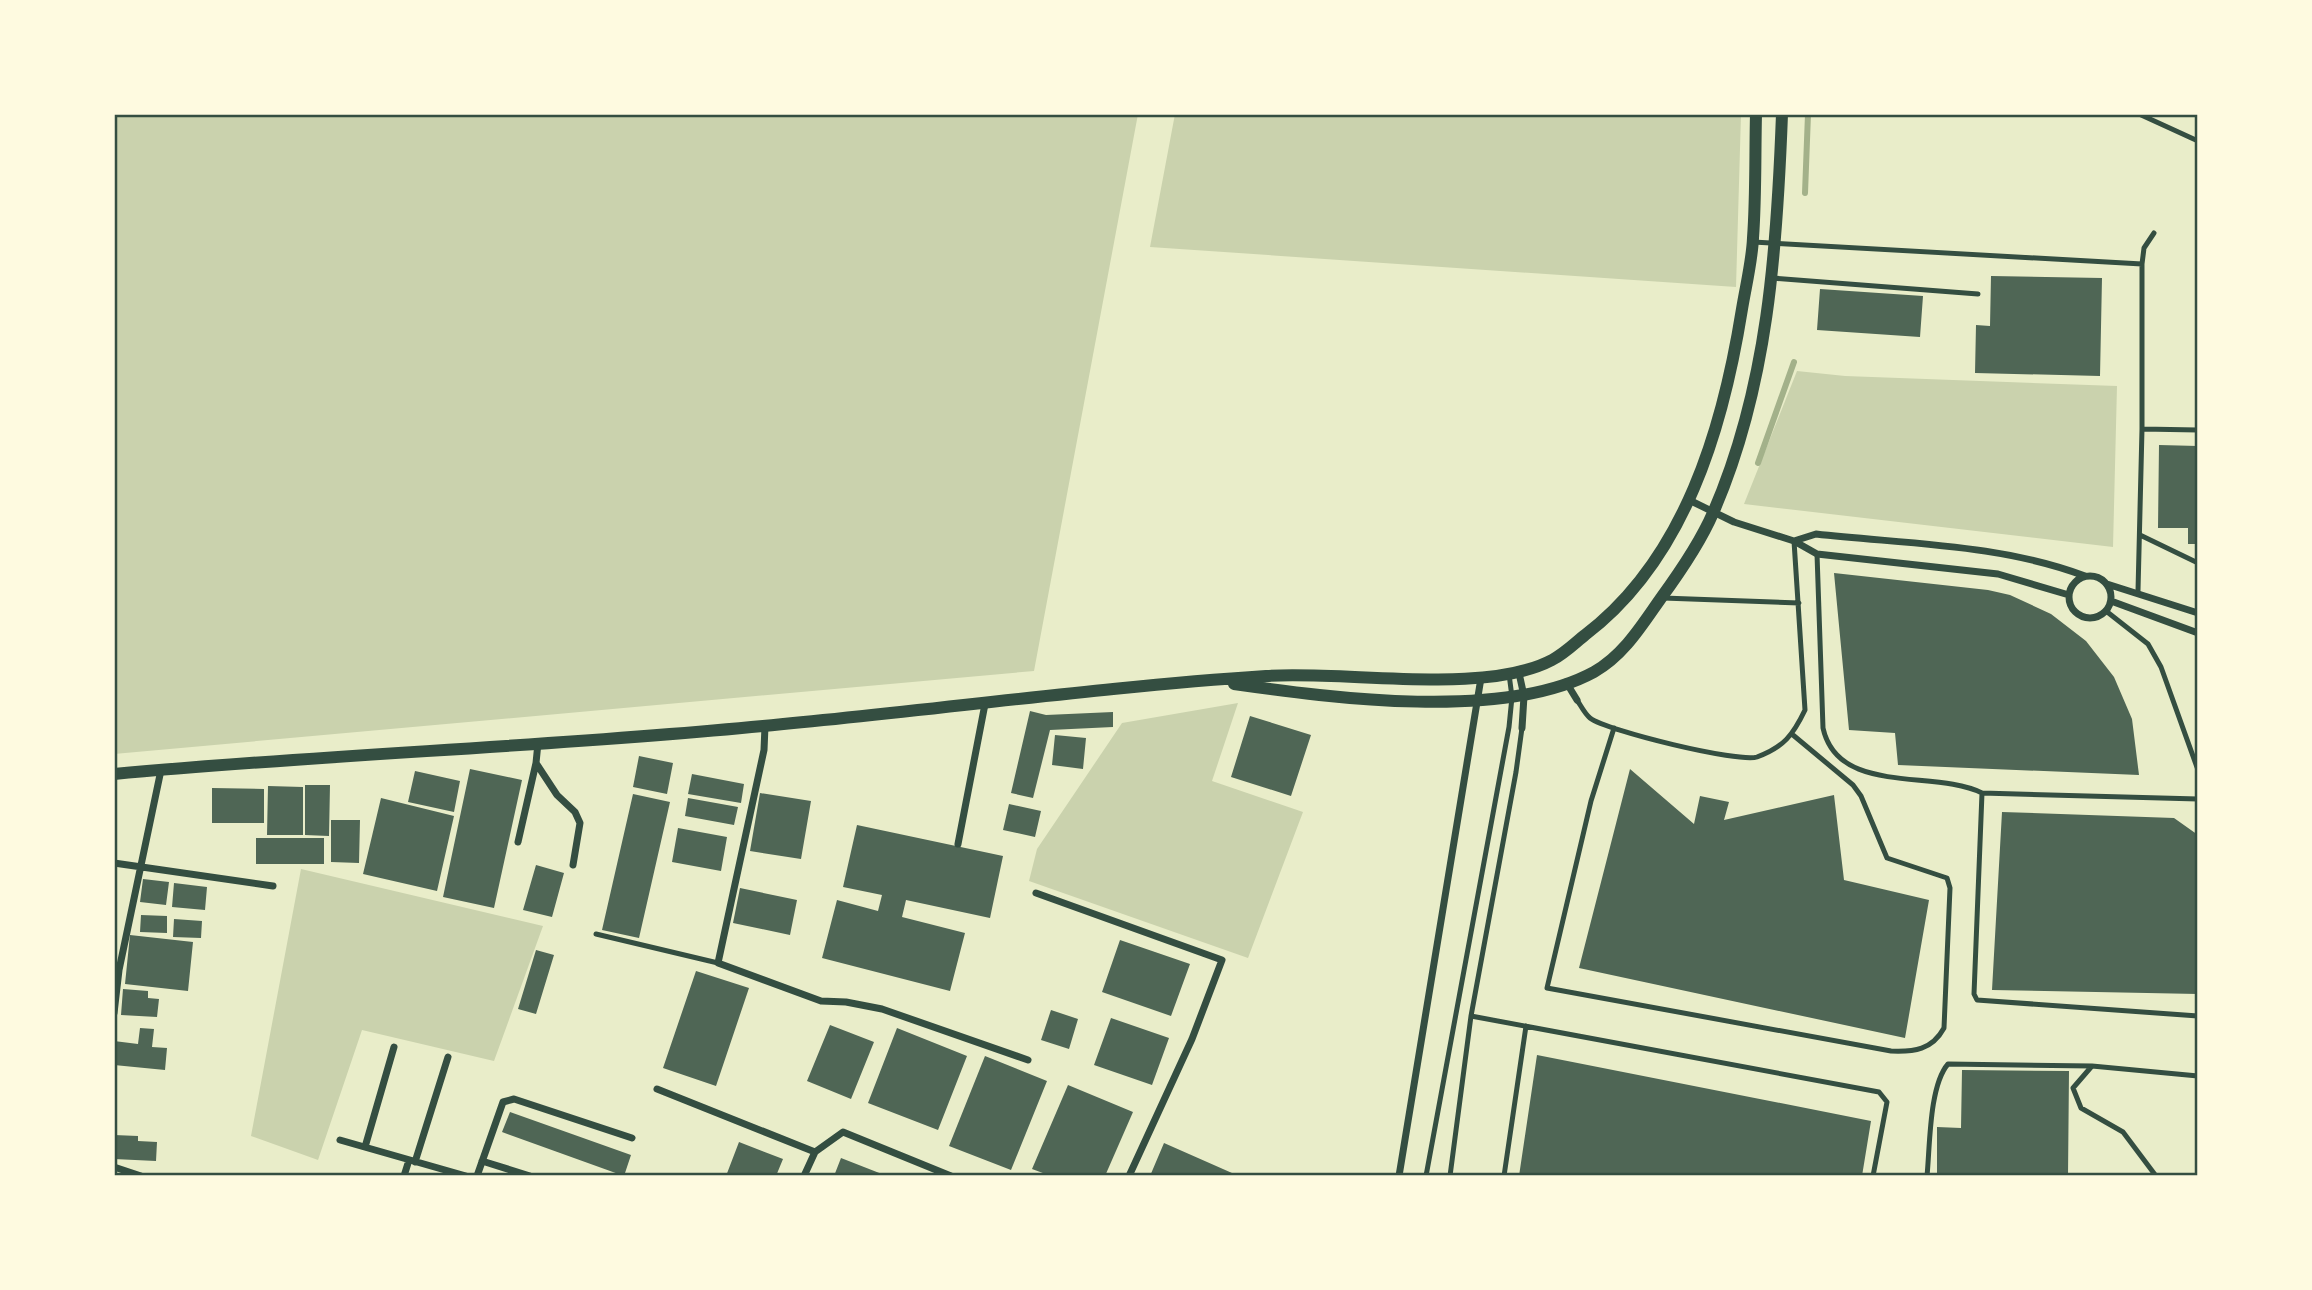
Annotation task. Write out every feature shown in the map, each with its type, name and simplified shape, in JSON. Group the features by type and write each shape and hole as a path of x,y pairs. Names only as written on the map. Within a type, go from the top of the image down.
{"street":[{"path":"114,774 765,726 985,704 1090,689 1268,675 1481,678 1514,673 1554,659 1599,625 1636,589 1669,541 1689,500 1731,381 1753,242 1756,114"},
{"path":"1216,681 1374,699 1478,700 1518,697 1594,672 1631,642 1713,513 1756,386 1776,243 1782,114"},
{"path":"1689,500 1713,513 1794,541 1817,554 1998,574 2068,595"},
{"path":"1794,541 1816,534 1991,553 2051,563 2085,576 2095,576 2106,584 2138,591 2198,613"},
{"path":"2085,576 2073,584 2068,595 2070,605 2081,616 2092,618 2106,611 2110,601 2106,584"},
{"path":"2110,601 2198,633"},
{"path":"1514,673 1521,728"},
{"path":"1399,1176 1481,678"},
{"path":"1565,682 1577,701"},
{"path":"958,844 985,704"},
{"path":"765,726 764,750 718,963 821,1001 846,1002 882,1009 1028,1060"},
{"path":"518,842 536,763 538,742"},
{"path":"536,763 580,822 573,865"},
{"path":"114,1013 117,970 161,770"},
{"path":"114,863 274,886"},
{"path":"1036,893 1222,960 1192,1039 1129,1176"},
{"path":"365,1147 394,1046"},
{"path":"404,1176 412,1161 448,1057"},
{"path":"657,1089 815,1152"},
{"path":"477,1176 503,1102 513,1099 632,1138"},
{"path":"804,1176 815,1152 843,1132 951,1176"},
{"path":"340,1140 466,1176"},
{"path":"482,1161 530,1176"},
{"path":"114,1167 141,1176"}],"lane":[{"path":"2139,114 2198,142"},
{"path":"2138,591 2143,264 2144,248 2154,233"},
{"path":"1753,242 2143,264"},
{"path":"1772,278 1978,293"},
{"path":"2141,429 2198,430"},
{"path":"2140,536 2198,563"},
{"path":"1577,701 1589,718 1614,728 1698,750 1754,758 1793,735 1805,710 1794,541"},
{"path":"1817,554 1823,728 1825,740 1835,753 1873,776 1959,782 1982,793 2198,799"},
{"path":"1661,598 1799,603"},
{"path":"2106,611 2148,644 2161,667 2198,770"},
{"path":"1426,1176 1518,697 1514,673"},
{"path":"1450,1176 1471,1016 1516,772 1521,728"},
{"path":"1614,728 1591,801 1547,988 1891,1051 1914,1052 1938,1039 1944,1028 1950,888 1947,878 1887,858 1861,796 1853,785 1793,735"},
{"path":"1982,793 1975,993 1977,1000 2198,1016"},
{"path":"596,934 718,963"},
{"path":"1471,1016 1879,1092 1887,1102 1873,1176"},
{"path":"1504,1176 1527,1026"},
{"path":"1927,1176 1936,1094 1940,1073 1948,1065 2092,1066 2198,1076"},
{"path":"2092,1066 2073,1087 2073,1095 2081,1108 2123,1132 2156,1176"}],"green space":[{"path":"114,114 1138,114 1034,671 114,754"},
{"path":"1175,114 1741,114 1736,287 1150,247"},
{"path":"1797,371 1845,376 2117,386 2113,547 1744,504"},
{"path":"1238,703 1212,781 1303,812 1248,958 1029,881 1037,849 1122,723"},
{"path":"301,869 543,926 494,1061 362,1030 318,1160 251,1136"}],"building":[{"path":"1991,276 2102,278 2100,376 1975,373 1976,325 1990,326"},
{"path":"1820,289 1923,296 1920,337 1817,330"},
{"path":"2159,445 2198,446 2198,544 2188,544 2188,528 2158,528"},
{"path":"1834,573 1988,590 2010,595 2051,614 2086,641 2114,677 2132,719 2139,775 1898,765 1895,733 1849,730"},
{"path":"1030,711 1046,715 1113,712 1113,727 1050,730 1033,798 1011,793"},
{"path":"1250,716 1311,735 1291,796 1231,777"},
{"path":"1055,735 1086,738 1083,769 1052,765"},
{"path":"639,756 673,763 667,794 633,787"},
{"path":"470,769 522,780 494,908 443,897"},
{"path":"1630,769 1694,824 1700,796 1729,802 1724,820 1834,795 1844,880 1929,900 1905,1038 1579,968"},
{"path":"415,771 460,781 454,812 408,802"},
{"path":"692,774 744,784 741,803 688,794"},
{"path":"305,785 330,785 329,836 305,835"},
{"path":"268,786 303,787 303,835 267,835"},
{"path":"212,788 264,789 264,823 212,823"},
{"path":"760,793 811,801 801,859 750,851"},
{"path":"633,794 670,802 639,938 602,930"},
{"path":"381,798 454,816 437,891 363,874"},
{"path":"688,798 738,807 734,825 685,816"},
{"path":"1009,804 1041,811 1035,837 1003,830"},
{"path":"2002,812 2174,818 2198,835 2198,994 1992,990"},
{"path":"331,820 360,820 359,863 331,862"},
{"path":"857,825 1003,856 990,918 906,900 902,917 965,933 950,991 822,958 837,900 878,911 882,895 843,887"},
{"path":"678,828 727,837 721,871 672,862"},
{"path":"256,838 324,838 324,864 256,864"},
{"path":"536,865 564,873 552,917 523,910"},
{"path":"143,879 169,882 166,905 140,902"},
{"path":"174,883 207,887 205,910 172,907"},
{"path":"740,888 797,900 790,935 733,923"},
{"path":"141,915 167,916 167,933 140,932"},
{"path":"174,919 202,921 201,938 173,937"},
{"path":"130,935 193,942 188,991 125,984"},
{"path":"1120,940 1190,964 1171,1016 1102,992"},
{"path":"536,950 554,955 536,1014 518,1009"},
{"path":"696,971 749,988 716,1086 663,1068"},
{"path":"123,989 148,991 148,998 159,999 157,1017 121,1015"},
{"path":"1051,1010 1078,1019 1069,1049 1041,1040"},
{"path":"1111,1018 1169,1038 1152,1085 1094,1065"},
{"path":"830,1025 874,1042 851,1099 807,1081"},
{"path":"140,1028 154,1029 152,1047 167,1048 165,1070 114,1065 114,1041 138,1044"},
{"path":"897,1028 967,1056 938,1130 868,1103"},
{"path":"1537,1055 1871,1121 1862,1176 1519,1176"},
{"path":"985,1056 1047,1081 1011,1170 949,1146"},
{"path":"1962,1070 2069,1071 2068,1176 1937,1176 1937,1127 1961,1128"},
{"path":"1068,1085 1133,1112 1105,1176 1051,1176 1032,1169"},
{"path":"510,1112 631,1155 624,1176 502,1132"},
{"path":"114,1135 138,1136 138,1141 157,1142 156,1161 114,1159"},
{"path":"739,1142 783,1159 776,1176 726,1176"},
{"path":"1164,1143 1232,1173 1230,1176 1150,1176"},
{"path":"841,1158 887,1176 834,1176"}],"waterway":[{"path":"1805,193 1808,114"},
{"path":"1758,463 1794,362"}]}
